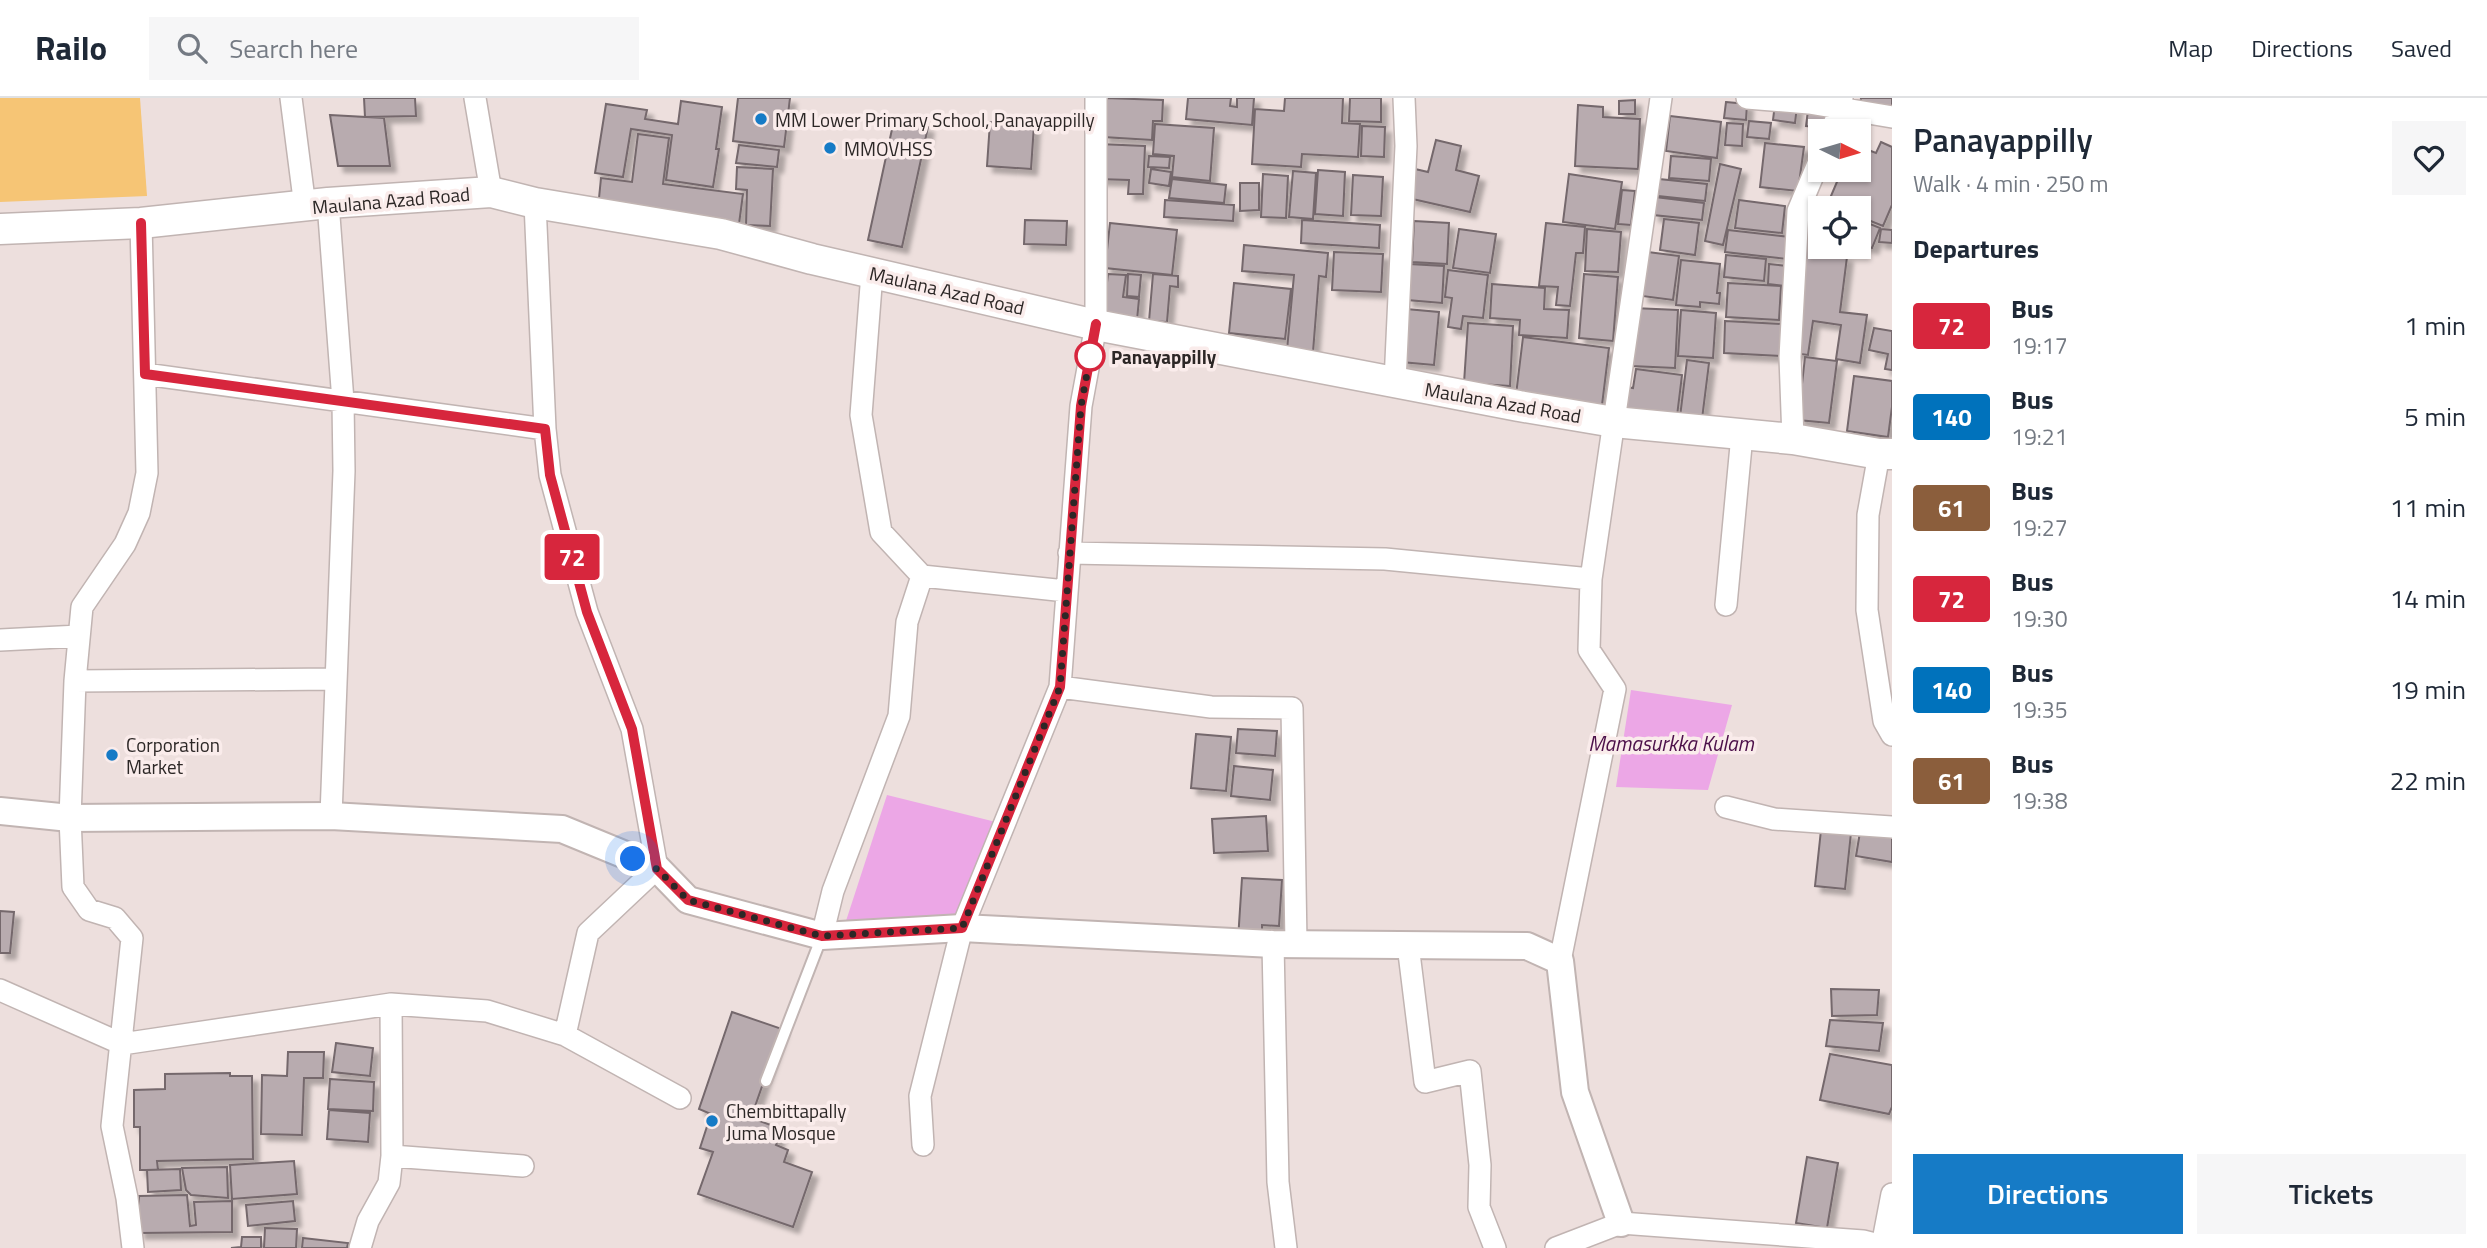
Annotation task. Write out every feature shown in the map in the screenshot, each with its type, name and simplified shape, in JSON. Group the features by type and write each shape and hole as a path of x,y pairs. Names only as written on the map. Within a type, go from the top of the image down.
{"main road":[{"name":"Maulana Azad Road","path":"0,229 141,223 316,205 491,192 535,203 721,234 872,273 1096,324 1395,382 1614,422 1793,439 1886,454"}],"street":[{"path":"291,98 316,205 344,401 344,471 331,816"},
{"path":"475,98 491,192"},
{"path":"923,1145 920,1096 962,928 1060,687 1081,406 1096,324 1096,98"},
{"path":"1395,382 1406,146 1404,98"},
{"path":"1621,1223 1575,1092 1560,961 1615,689 1589,650 1591,579 1661,98"},
{"path":"1746,98 1841,104 1892,117"},
{"path":"1793,439 1790,357 1798,211 1810,182"},
{"path":"535,203 545,429 550,475 587,612 632,729 657,869"},
{"path":"134,1248 112,1126 132,938 115,918 89,909 73,887 70,818 75,681 82,607 125,544 139,513 147,473 141,223"},
{"path":"872,273 861,415 881,532 922,576 1066,591"},
{"path":"145,374 545,429"},
{"path":"1726,605 1742,435"},
{"path":"1886,454 1868,515 1867,610 1884,721 1892,735"},
{"path":"1069,553 1385,559 1591,579"},
{"path":"822,936 833,891 899,716 907,622 922,576"},
{"path":"0,640 79,636"},
{"path":"75,681 336,679"},
{"path":"1060,687 1211,707 1292,708 1278,1182 1286,1248"},
{"path":"1726,807 1774,820 1892,827"},
{"path":"0,811 70,818 331,816 562,829 657,869 688,900 822,936 962,928 1285,944 1527,946 1560,961"},
{"path":"565,1035 588,933 657,869"},
{"path":"1408,945 1425,1082 1470,1071 1480,1165 1479,1206 1495,1248"},
{"path":"0,990 122,1044 391,1004 487,1011 565,1035 680,1098"},
{"path":"360,1248 368,1221 389,1183 392,1156 391,1004"},
{"path":"392,1156 523,1166"},
{"path":"1556,1248 1621,1223 1863,1241 1886,1247 1892,1194"}],"lane":[{"path":"766,1081 822,936"}],"shaded area":[{"path":"0,98 140,98 147,196 0,202"}],"water":[{"name":"Mamasurkka Kulam","path":"1631,690 1732,705 1708,790 1616,787"},
{"path":"887,795 1000,823 959,921 845,924"}],"building":[{"path":"364,98 415,98 416,116 365,117"},
{"name":"MM Lower Primary School, Panayappilly","path":"738,98 790,98 784,147 733,141"},
{"path":"1105,98 1163,100 1162,121 1153,121 1152,140 1103,137"},
{"path":"1188,98 1231,98 1230,106 1237,107 1237,98 1254,98 1252,125 1186,119"},
{"path":"1285,98 1343,98 1342,123 1360,124 1358,157 1302,154 1301,167 1252,164 1255,109 1284,111"},
{"path":"1350,98 1381,98 1381,122 1349,121"},
{"path":"1861,98 1892,98 1892,112 1860,107"},
{"path":"1635,100 1635,114 1619,114 1619,101"},
{"path":"681,101 722,107 713,187 666,180 672,135 631,129 623,177 595,173 606,104 647,110 645,119 678,124"},
{"path":"1726,102 1747,104 1746,120 1724,118"},
{"path":"1775,104 1797,106 1795,123 1773,120"},
{"path":"1578,105 1603,107 1603,117 1640,119 1638,169 1575,166"},
{"path":"1808,110 1830,112 1829,119 1808,119 1806,126"},
{"path":"330,115 384,118 390,166 338,166"},
{"path":"1670,116 1721,122 1717,158 1666,151"},
{"path":"894,120 928,127 902,247 868,240"},
{"path":"1749,121 1771,123 1769,139 1747,137"},
{"path":"990,122 1034,125 1031,169 987,166"},
{"path":"1727,123 1743,124 1742,146 1725,145"},
{"path":"1155,124 1214,128 1210,181 1172,177 1174,156 1153,154"},
{"path":"1362,126 1385,127 1384,157 1361,156"},
{"path":"638,134 669,138 663,184 743,194 739,224 598,208 601,178 632,182"},
{"path":"1436,140 1461,146 1456,170 1479,176 1470,212 1408,198 1415,169 1428,172"},
{"path":"1881,142 1892,147 1892,205 1883,226 1871,221 1871,196 1831,196 1837,182 1871,182 1871,151 1876,153"},
{"path":"1765,143 1804,147 1798,191 1760,187"},
{"path":"1099,144 1145,146 1143,194 1128,194 1129,180 1097,179"},
{"path":"739,145 779,150 777,167 736,163"},
{"path":"1149,156 1170,157 1169,168 1148,167"},
{"path":"1671,156 1711,159 1709,181 1669,178"},
{"path":"1720,164 1741,169 1723,245 1705,241"},
{"path":"737,167 773,169 770,226 746,225 747,190 736,189"},
{"path":"1151,169 1171,172 1169,186 1149,183"},
{"path":"1318,170 1345,172 1343,216 1315,214"},
{"path":"1293,171 1316,173 1313,219 1289,217"},
{"path":"1263,174 1288,176 1286,218 1261,217"},
{"path":"1569,174 1622,182 1615,229 1563,222"},
{"path":"1353,175 1383,177 1381,216 1351,215"},
{"path":"1172,179 1226,185 1224,203 1169,198"},
{"path":"1659,179 1707,184 1705,201 1658,196"},
{"path":"1240,183 1259,183 1259,210 1240,211"},
{"path":"1622,190 1635,191 1631,225 1618,224"},
{"path":"1655,197 1704,203 1702,220 1653,215"},
{"path":"1165,200 1234,205 1233,221 1164,217"},
{"path":"1739,200 1785,206 1782,233 1735,228"},
{"path":"1808,205 1808,223 1802,220"},
{"path":"1664,219 1699,223 1695,255 1660,250"},
{"path":"1025,220 1067,221 1066,245 1024,244"},
{"path":"1302,220 1380,225 1379,248 1301,243"},
{"path":"1414,221 1449,223 1447,264 1412,262"},
{"path":"1110,223 1177,230 1172,275 1105,268"},
{"path":"1546,223 1585,227 1583,253 1576,253 1570,306 1556,305 1558,287 1539,286"},
{"path":"1871,224 1880,228 1871,248"},
{"path":"1459,229 1496,234 1490,273 1453,268"},
{"path":"1587,229 1621,232 1618,272 1585,271"},
{"path":"1881,229 1892,230 1892,243 1879,242"},
{"path":"1728,230 1790,237 1787,259 1725,252"},
{"path":"1807,235 1808,259 1847,259 1840,312 1867,315 1860,363 1836,359 1841,325 1813,321 1808,355 1793,353"},
{"path":"1244,245 1328,253 1326,277 1319,276 1313,352 1287,350 1294,275 1242,271"},
{"path":"1334,252 1383,254 1381,292 1332,290"},
{"path":"1648,252 1679,256 1673,300 1642,296"},
{"path":"1726,255 1766,259 1764,281 1724,277"},
{"path":"1681,260 1720,264 1717,293 1720,293 1719,304 1700,302 1700,307 1676,305"},
{"path":"1409,264 1444,266 1442,303 1407,300"},
{"path":"1769,264 1787,266 1785,286 1768,284"},
{"path":"1448,270 1488,275 1483,318 1463,316 1461,329 1448,327 1452,298 1445,297"},
{"path":"1108,274 1126,275 1123,297 1139,299 1137,320 1103,316"},
{"path":"1128,274 1141,275 1139,297 1127,296"},
{"path":"1153,274 1178,276 1178,287 1170,286 1167,322 1149,321"},
{"path":"1584,274 1618,277 1613,341 1579,338"},
{"path":"1234,283 1291,289 1285,339 1229,333"},
{"path":"1728,283 1781,286 1779,320 1726,317"},
{"path":"1492,284 1545,288 1544,309 1569,310 1567,338 1519,335 1520,320 1490,318"},
{"path":"1633,308 1678,310 1675,368 1631,366"},
{"path":"1406,309 1439,312 1434,365 1401,362"},
{"path":"1681,310 1716,313 1713,358 1678,356"},
{"path":"1725,321 1783,324 1782,356 1724,353"},
{"path":"1468,323 1513,326 1510,386 1464,383"},
{"path":"1874,328 1892,331 1892,370 1885,369 1888,354 1869,350"},
{"path":"1523,337 1609,348 1602,405 1516,395"},
{"path":"1805,357 1837,361 1829,423 1798,420"},
{"path":"1687,360 1709,363 1702,419 1680,417"},
{"path":"1636,369 1682,375 1677,416 1623,409 1626,387 1633,388"},
{"path":"1854,376 1892,381 1888,437 1847,431"},
{"path":"1238,729 1277,731 1275,756 1236,753"},
{"path":"1196,734 1231,737 1226,791 1191,788"},
{"path":"1234,766 1273,770 1270,800 1231,796"},
{"path":"1266,816 1268,851 1214,853 1212,819"},
{"path":"1821,830 1851,833 1845,889 1815,886"},
{"path":"1860,832 1892,837 1892,862 1856,856"},
{"path":"1242,878 1282,880 1279,926 1262,925 1262,941 1238,940"},
{"path":"0,911 14,912 10,953 0,953"},
{"path":"1831,989 1879,990 1877,1015 1832,1016"},
{"path":"732,1012 782,1029 751,1118 782,1129 776,1145 788,1150 784,1162 812,1172 793,1227 698,1194 713,1152 700,1148 711,1114 699,1109"},
{"path":"1830,1020 1883,1023 1879,1051 1826,1046"},
{"path":"336,1043 373,1048 370,1076 332,1072"},
{"path":"288,1052 324,1052 323,1078 304,1078 302,1135 261,1134 262,1075 287,1076"},
{"path":"1830,1054 1892,1065 1892,1107 1889,1114 1820,1100"},
{"path":"230,1073 230,1076 252,1076 253,1159 157,1161 158,1170 140,1170 140,1127 134,1127 134,1090 165,1089 165,1074"},
{"path":"330,1079 374,1082 373,1111 328,1109"},
{"path":"329,1110 370,1113 368,1142 327,1139"},
{"path":"1807,1157 1838,1163 1827,1228 1796,1223"},
{"path":"294,1161 297,1194 232,1199 230,1165"},
{"path":"227,1167 228,1198 191,1195 186,1190 182,1168"},
{"path":"180,1169 181,1190 148,1192 147,1170"},
{"path":"187,1195 190,1226 196,1225 194,1202 232,1201 232,1232 139,1233 139,1196"},
{"path":"293,1201 295,1221 248,1226 246,1205"},
{"path":"265,1228 297,1229 296,1248 264,1248"},
{"path":"242,1237 261,1237 261,1248 231,1248 241,1247"},
{"path":"303,1238 348,1243 347,1248 302,1248"}],"bus line":[{"name":"72","path":"141,223 145,374 545,429 550,475 587,612 632,729 657,869 688,900 822,936 962,928 1060,687 1081,406 1096,324"}],"place":[{"name":"MM Lower Primary School, Panayappilly","path":"761,119"},
{"name":"MMOVHSS","path":"830,148"},
{"name":"Panayappilly","path":"1090,356"},
{"name":"Corporation Market","path":"112,755"},
{"name":"Chembittapally Juma Mosque","path":"712,1121"}],"route":[{"path":"633,859 657,869 688,900 822,936 962,928 1060,687 1081,406 1091,352 1090,356"}]}
